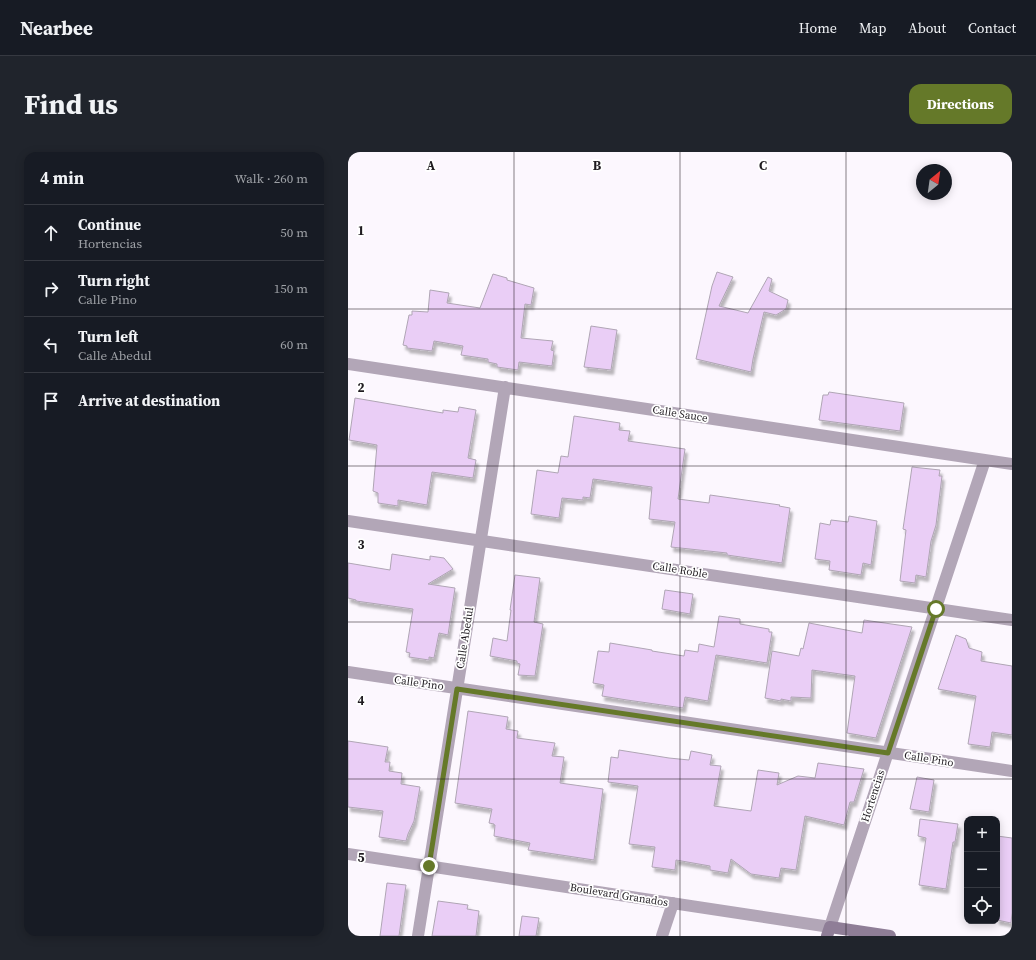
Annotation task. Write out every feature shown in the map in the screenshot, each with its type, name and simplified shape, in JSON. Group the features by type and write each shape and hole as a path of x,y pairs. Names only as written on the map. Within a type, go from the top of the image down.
{"street":[{"name":"Calle Sauce","path":"348,364 1012,464"},
{"name":"Calle Abedul","path":"418,936 505,387"},
{"name":"Hortencias","path":"829,932 985,460"},
{"name":"Calle Roble","path":"348,521 1012,620"},
{"name":"Calle Pino","path":"348,672 1012,771"},
{"name":"Boulevard Granados","path":"348,854 673,903 829,932 890,936"},
{"path":"662,936 673,903"}],"building":[{"path":"717,272 733,277 719,306 748,313 768,277 772,279 769,291 788,300 786,309 776,315 764,312 751,372 696,359 712,286"},
{"path":"493,274 534,288 531,305 525,304 521,338 553,341 551,350 554,351 552,366 519,362 518,370 497,367 497,364 488,362 488,359 461,355 463,346 434,341 432,351 407,348 407,346 403,345 409,315 412,315 412,311 428,312 430,290 449,293 447,303 480,308"},
{"path":"591,326 617,330 611,370 584,367"},
{"path":"829,392 904,403 900,431 819,420 823,395 828,395"},
{"path":"355,398 443,413 443,410 458,412 459,407 476,410 468,458 476,460 473,478 432,472 427,505 398,500 398,506 378,503 378,493 373,491 377,445 349,440"},
{"path":"574,416 620,423 619,430 630,431 628,441 685,449 678,499 709,503 710,495 780,505 779,506 790,508 782,563 727,555 727,553 671,547 675,522 649,519 652,487 593,479 590,498 583,497 583,500 562,498 559,518 531,514 537,470 558,473 561,456 568,457"},
{"path":"912,467 940,470 939,476 942,476 936,525 931,541 926,577 916,575 915,583 900,581 906,530 903,529"},
{"path":"849,516 877,521 871,565 863,563 861,575 829,570 830,561 815,559 820,523 830,525 831,520 848,522"},
{"path":"392,554 430,560 430,556 444,558 453,569 428,584 455,588 448,635 439,633 434,658 429,657 429,660 409,657 410,653 406,652 413,609 356,601 348,598 348,563 390,570"},
{"path":"515,575 540,578 534,622 543,624 535,676 518,675 520,664 517,663 517,661 490,656 493,638 507,641"},
{"path":"665,590 693,594 690,614 662,609"},
{"path":"719,616 740,619 740,624 769,629 769,632 772,632 767,663 716,655 708,701 685,697 683,708 627,700 602,696 604,685 593,683 598,651 609,652 610,643 684,656 685,650 698,652 699,644 714,647"},
{"path":"864,620 912,627 876,738 847,733 855,676 812,670 811,698 791,697 791,701 781,699 781,701 765,698 772,651 799,656 801,648 803,649 809,623 862,633"},
{"path":"956,635 966,639 969,648 982,652 981,661 1012,666 1012,735 992,732 990,747 968,744 976,696 938,689"},
{"path":"468,711 508,717 506,729 518,731 517,738 555,743 552,756 564,757 560,783 603,789 594,860 528,850 530,843 494,836 495,825 489,823 492,809 455,803"},
{"path":"348,741 388,747 385,762 390,762 389,771 402,773 401,784 420,787 414,821 406,841 379,837 383,811 348,807"},
{"path":"619,750 689,760 691,751 712,755 710,765 721,766 714,806 751,811 758,770 779,773 777,785 798,776 815,778 818,763 864,769 854,802 850,802 844,825 805,816 796,870 781,868 779,878 751,874 731,859 728,873 710,870 710,866 676,860 675,870 652,867 655,847 629,844 638,786 608,782 611,757 618,758"},
{"path":"917,777 934,780 929,812 910,809"},
{"path":"920,819 958,824 955,842 953,842 946,889 919,885 926,838 918,836"},
{"path":"1000,836 1012,838 1011,923 1000,921"},
{"path":"387,883 406,885 399,936 380,936"},
{"path":"438,901 468,905 467,909 479,911 476,936 432,936"},
{"path":"522,916 539,918 536,936 519,936"}],"route":[{"path":"429,866 457,689 888,753 936,609"}]}
